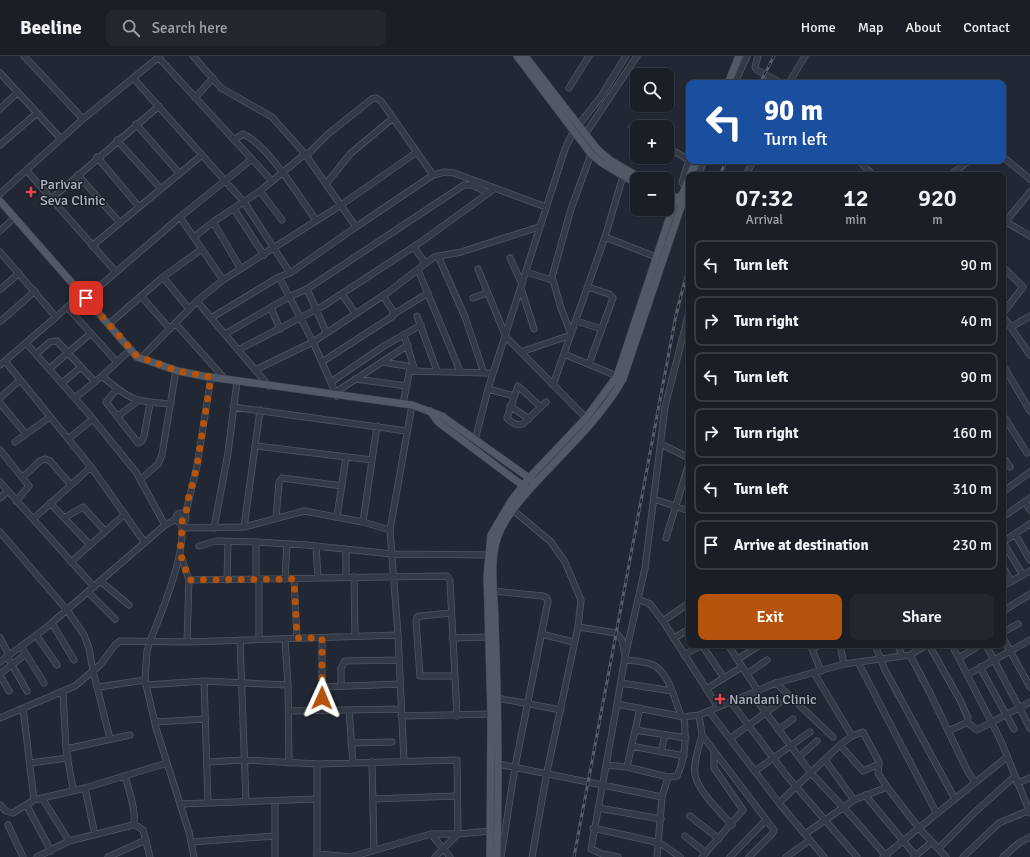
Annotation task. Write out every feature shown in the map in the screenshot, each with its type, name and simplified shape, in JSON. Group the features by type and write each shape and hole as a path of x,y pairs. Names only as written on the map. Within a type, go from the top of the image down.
{"main road":[{"path":"517,56 552,100 573,132 591,154 630,180"},
{"path":"525,56 597,149 610,160 630,172"},
{"path":"729,80 739,56"},
{"path":"490,857 490,714 488,637 491,535 495,526 529,478 586,418 617,376 656,257 686,189"},
{"path":"674,199 679,203"},
{"path":"0,201 137,356 176,370 211,377 412,405 442,416 529,478 535,484"},
{"path":"674,202 679,203"},
{"path":"496,857 498,764 497,698 494,591 491,555 501,529 513,510 608,404 623,379 679,203"},
{"path":"430,411 438,422 529,491"}],"street":[{"path":"24,56 83,119"},
{"path":"193,56 212,78 227,92 272,117 305,155 356,227"},
{"path":"569,88 589,56"},
{"path":"473,448 488,389 506,337 539,227 565,149 573,132 600,98 626,56"},
{"path":"736,80 747,56"},
{"path":"758,56 755,67 757,70 775,80"},
{"path":"791,80 805,56"},
{"path":"0,194 83,119 160,57 195,98 272,181"},
{"path":"580,140 586,134 636,57"},
{"path":"0,73 61,139"},
{"path":"195,98 212,78"},
{"path":"134,79 244,202 290,273"},
{"path":"0,109 18,92"},
{"path":"194,237 213,222 260,191 372,99 379,99 433,175"},
{"path":"51,199 117,140 159,106"},
{"path":"0,145 37,113"},
{"path":"326,184 350,154 393,118"},
{"path":"136,124 179,173"},
{"path":"234,140 241,134 247,136 283,172 316,220"},
{"path":"117,140 161,189"},
{"path":"674,151 686,158"},
{"path":"141,358 197,301 223,280 341,205 417,152"},
{"path":"571,334 552,280 571,210 591,154"},
{"path":"92,246 202,155"},
{"path":"98,157 139,207"},
{"path":"145,543 91,467 20,380 2,363 67,307 116,272 180,216 252,159"},
{"path":"1006,159 1030,179"},
{"path":"686,189 682,182 688,164"},
{"path":"862,164 870,172"},
{"path":"954,172 965,164"},
{"path":"26,170 116,272"},
{"path":"211,318 279,277 290,273 433,175 445,172 454,173 546,207"},
{"path":"78,175 120,223"},
{"path":"554,385 605,237 623,176"},
{"path":"225,334 289,297 307,289 464,186 469,184 489,193"},
{"path":"238,350 300,319 342,294 414,247 494,189"},
{"path":"260,191 282,220"},
{"path":"1006,219 1030,192"},
{"path":"234,208 264,255"},
{"path":"180,216 223,280"},
{"path":"0,231 14,218"},
{"path":"213,222 241,269"},
{"path":"1006,222 1030,236"},
{"path":"255,370 312,342 383,296 425,263 438,256 461,252 539,227"},
{"path":"605,237 656,257"},
{"path":"414,247 425,263"},
{"path":"109,324 163,277 202,249"},
{"path":"0,252 56,317"},
{"path":"438,256 465,318 484,373"},
{"path":"510,258 522,286 534,329"},
{"path":"478,269 506,337 586,418"},
{"path":"418,270 460,371"},
{"path":"1006,270 1023,287 1006,309"},
{"path":"526,272 552,280"},
{"path":"0,289 19,273"},
{"path":"163,277 189,309"},
{"path":"279,277 322,362 336,394 355,379 408,345"},
{"path":"588,287 613,296 589,364"},
{"path":"307,289 326,332"},
{"path":"0,322 34,292"},
{"path":"322,362 428,293"},
{"path":"473,298 487,293"},
{"path":"342,294 355,313"},
{"path":"141,296 170,329"},
{"path":"383,296 394,314"},
{"path":"197,301 269,386"},
{"path":"67,307 118,362"},
{"path":"271,308 280,329"},
{"path":"417,316 437,371"},
{"path":"1011,327 1030,316"},
{"path":"1006,320 1030,355"},
{"path":"576,322 602,329"},
{"path":"175,323 225,379"},
{"path":"618,857 601,856 591,850 593,828 618,704 631,628 646,568 665,407 686,324"},
{"path":"331,382 421,325"},
{"path":"49,369 91,333"},
{"path":"521,352 571,334"},
{"path":"403,404 412,371 408,345 404,335"},
{"path":"36,354 50,342 55,340 95,382"},
{"path":"26,343 93,419 141,479 164,525"},
{"path":"75,398 131,350"},
{"path":"564,354 617,376"},
{"path":"383,362 407,366 412,371 460,371 493,374"},
{"path":"62,383 81,367"},
{"path":"141,479 160,460 176,370"},
{"path":"1006,370 1030,411"},
{"path":"102,376 117,390 138,401 171,404"},
{"path":"180,523 184,520 197,466 211,377"},
{"path":"355,379 407,386"},
{"path":"0,398 20,380"},
{"path":"214,528 228,453 233,407 238,381"},
{"path":"518,386 520,386 544,404 529,419 520,425 510,421 507,416 514,396 518,386"},
{"path":"488,389 514,396"},
{"path":"117,390 106,402 118,416 135,442 139,443 144,436 150,402"},
{"path":"118,416 138,401"},
{"path":"0,403 26,434"},
{"path":"404,762 398,635 390,530 412,405"},
{"path":"510,406 529,419"},
{"path":"233,407 407,431"},
{"path":"244,528 260,410"},
{"path":"15,442 50,417"},
{"path":"68,439 93,419"},
{"path":"1006,420 1027,453"},
{"path":"363,522 377,426"},
{"path":"661,444 686,456"},
{"path":"256,446 372,460"},
{"path":"0,450 23,477 29,487 16,501"},
{"path":"337,517 346,457"},
{"path":"23,477 40,461 45,459 50,461 71,484"},
{"path":"1006,462 1010,468"},
{"path":"33,519 91,467"},
{"path":"1006,490 1030,472"},
{"path":"666,538 686,473"},
{"path":"276,518 280,482 282,478 342,486"},
{"path":"0,482 94,587"},
{"path":"0,498 8,491"},
{"path":"654,499 686,510"},
{"path":"188,500 180,523 182,545 180,553 147,651 145,683 194,857"},
{"path":"1006,515 1028,500 1030,510"},
{"path":"50,503 90,545"},
{"path":"64,518 83,507 105,532"},
{"path":"513,510 551,542 565,562 582,600 578,627 573,642 561,710 547,772 532,857"},
{"path":"0,662 52,623 164,525 180,523 214,528 244,528 304,511 363,522 390,530"},
{"path":"71,562 125,514"},
{"path":"1006,540 1030,524"},
{"path":"0,532 67,610 87,642 110,739"},
{"path":"1015,534 1030,560"},
{"path":"199,546 216,541 256,542 392,552 491,555"},
{"path":"227,580 228,542"},
{"path":"256,542 259,639"},
{"path":"285,580 287,544"},
{"path":"316,546 318,578"},
{"path":"1006,547 1023,575"},
{"path":"346,549 346,578"},
{"path":"180,553 189,580 187,642"},
{"path":"1006,584 1030,571"},
{"path":"1006,572 1011,581"},
{"path":"189,580 285,580 394,576 449,576 457,716"},
{"path":"354,577 355,636"},
{"path":"294,579 297,638"},
{"path":"100,581 129,605"},
{"path":"494,591 547,598 548,601 515,767 501,857"},
{"path":"88,592 115,619"},
{"path":"1006,609 1030,594"},
{"path":"638,599 648,603 662,620 718,707"},
{"path":"662,620 686,605"},
{"path":"452,613 420,616 417,617 416,621 420,676 454,676"},
{"path":"52,623 74,660"},
{"path":"1006,630 1018,624"},
{"path":"578,627 616,633 622,640 625,658"},
{"path":"674,638 686,631"},
{"path":"541,634 573,642"},
{"path":"36,635 57,665"},
{"path":"0,718 63,693 75,686 117,642 125,640 187,642 398,635"},
{"path":"452,638 488,637"},
{"path":"0,638 27,691"},
{"path":"322,638 322,710"},
{"path":"285,639 289,711 289,764"},
{"path":"240,640 246,802"},
{"path":"966,675 1030,640"},
{"path":"1006,644 1030,687"},
{"path":"21,646 44,683"},
{"path":"684,655 697,648"},
{"path":"704,648 724,678"},
{"path":"730,648 758,691"},
{"path":"738,660 756,648"},
{"path":"814,648 812,649 821,671"},
{"path":"841,648 844,664"},
{"path":"876,648 880,659 955,799"},
{"path":"899,648 902,656"},
{"path":"618,704 684,717 698,715 776,683 844,664 910,655 923,648"},
{"path":"930,648 960,700 968,718 968,722 976,730 1030,702"},
{"path":"954,648 966,675 992,723 1030,811 999,823 963,857"},
{"path":"959,658 975,648"},
{"path":"987,648 1030,728"},
{"path":"10,691 0,674 26,654"},
{"path":"910,655 967,770 975,783"},
{"path":"606,765 626,767 668,777 677,776 684,756 686,738 684,717 672,691 659,669 652,665 625,658"},
{"path":"341,686 342,668 345,661 399,660"},
{"path":"747,674 767,660"},
{"path":"858,662 937,814"},
{"path":"706,689 742,667"},
{"path":"980,668 1014,729"},
{"path":"814,673 852,736"},
{"path":"98,687 145,683 204,681 288,685"},
{"path":"204,681 208,803"},
{"path":"621,683 672,691"},
{"path":"776,683 833,738"},
{"path":"323,686 400,684"},
{"path":"63,693 66,749 73,789"},
{"path":"752,694 811,773 843,807 885,856 918,827 937,814 1007,756"},
{"path":"497,698 561,710"},
{"path":"732,702 796,788 857,857"},
{"path":"731,738 766,714 778,703"},
{"path":"23,708 34,800"},
{"path":"626,767 640,708"},
{"path":"289,711 401,709"},
{"path":"349,710 353,763"},
{"path":"709,711 779,803 824,857"},
{"path":"402,716 457,716 490,714"},
{"path":"698,715 702,735 695,768 695,777 711,802 732,825"},
{"path":"155,722 206,719"},
{"path":"778,730 794,719"},
{"path":"948,731 968,722"},
{"path":"635,730 686,738"},
{"path":"755,771 810,732"},
{"path":"779,803 840,745 860,732 865,733 879,764 878,773 887,787 918,827 946,857"},
{"path":"66,749 130,735"},
{"path":"660,752 665,735"},
{"path":"702,735 774,832 749,857"},
{"path":"799,757 816,741"},
{"path":"351,743 392,742"},
{"path":"840,745 863,771 879,764"},
{"path":"631,746 684,756"},
{"path":"685,836 704,855 732,825 743,809 714,768 714,751"},
{"path":"30,764 68,758"},
{"path":"207,762 244,760 289,764 317,764 457,760 458,834 444,850 435,857"},
{"path":"825,760 854,800"},
{"path":"372,762 374,850"},
{"path":"0,805 10,813 16,812 34,800 73,789 85,788 167,763"},
{"path":"317,764 317,855 351,857 365,855 374,850 431,834 458,834 491,831"},
{"path":"498,764 547,772 601,785 662,797"},
{"path":"124,776 132,805 134,824"},
{"path":"939,848 974,813 1015,776"},
{"path":"657,857 662,844 662,797 668,777"},
{"path":"1017,783 1030,778"},
{"path":"805,834 854,800 887,787"},
{"path":"85,788 95,834"},
{"path":"865,795 914,856 932,842"},
{"path":"373,799 458,796"},
{"path":"42,798 69,842"},
{"path":"180,804 317,799"},
{"path":"275,801 275,857"},
{"path":"27,806 49,854"},
{"path":"598,808 661,819"},
{"path":"690,816 719,838"},
{"path":"730,857 766,820"},
{"path":"37,857 49,854 69,842 95,834 131,827 134,824"},
{"path":"134,824 143,830 150,857"},
{"path":"8,825 23,857"},
{"path":"593,828 662,844 680,857"},
{"path":"431,834 450,857"},
{"path":"191,842 275,836"},
{"path":"1007,856 1019,843 1030,837"},
{"path":"108,857 146,840"},
{"path":"786,857 810,840"}],"railway":[{"path":"762,80 774,56"},
{"path":"721,172 725,164"},
{"path":"574,857 676,315 686,277"}],"place":[{"name":"Parivar Seva Clinic","path":"31,192"},
{"name":"Nandani Clinic","path":"720,699"}],"route":[{"path":"86,298 137,356 178,371 211,377 197,466 188,500 185,519 181,522 182,545 180,553 189,580 294,579 297,638 322,638 322,698"}]}
